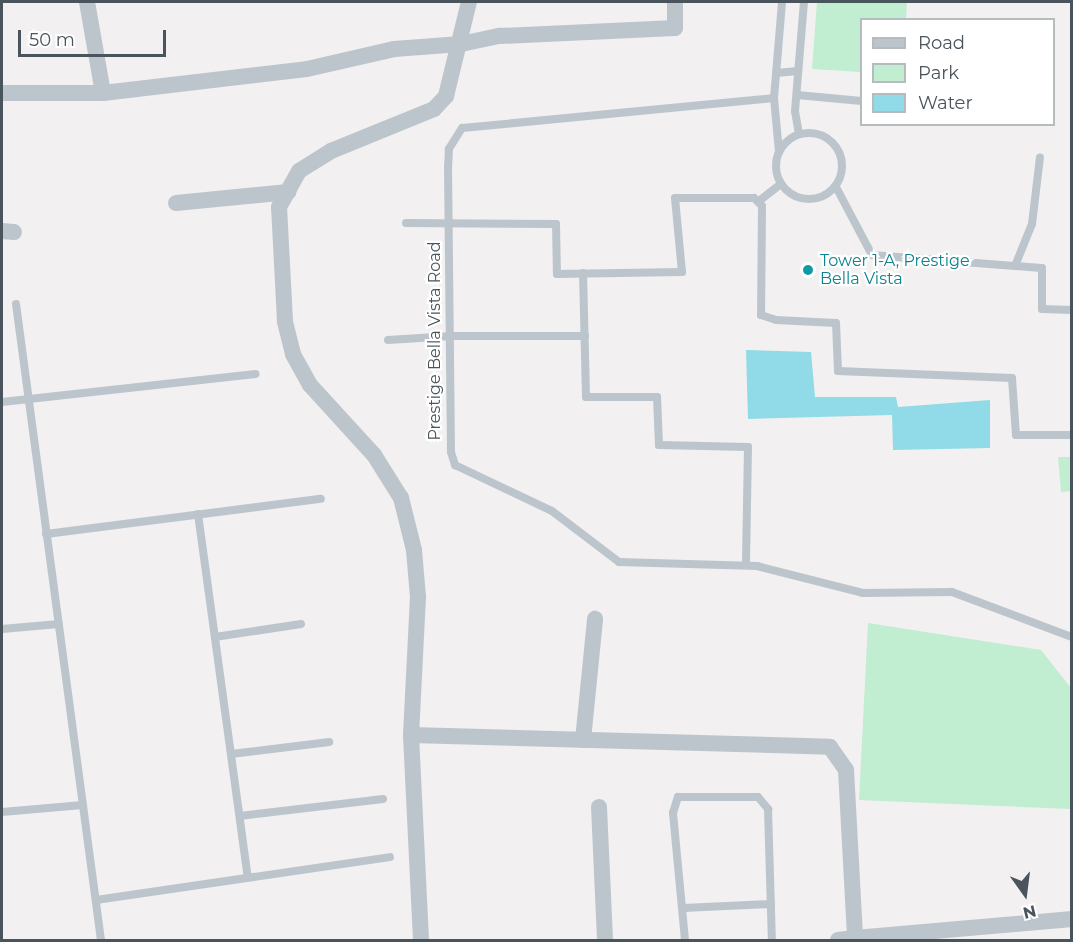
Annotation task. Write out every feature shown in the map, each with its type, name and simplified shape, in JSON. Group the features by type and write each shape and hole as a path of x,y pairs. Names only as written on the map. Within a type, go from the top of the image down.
{"street":[{"path":"87,2 103,93"},
{"path":"422,940 411,735 418,597 414,550 401,498 374,455 310,385 293,354 285,321 279,253 279,207 299,171 331,150 434,110 446,96 461,44 469,2"},
{"path":"2,93 103,93 307,69 394,49 461,44 500,36 675,28 675,2"},
{"path":"176,204 288,192"},
{"path":"584,740 595,619"},
{"path":"411,735 830,747 846,770 855,938"},
{"path":"599,807 605,940"},
{"path":"838,940 931,936 1071,919"}],"lane":[{"path":"779,152 799,134 821,135 837,147 843,168 836,187 818,199 807,200 797,198 781,184 776,163 779,152 774,98 782,2"},
{"path":"799,134 797,95 804,2"},
{"path":"776,73 798,71"},
{"path":"797,95 860,101"},
{"name":"Prestige Bella Vista Road","path":"774,98 462,128 449,149 451,452 458,469 552,512 619,562 781,569 863,593 952,592 1071,637"},
{"path":"1015,266 1032,224 1040,158"},
{"path":"406,223 449,221 556,224 556,274 682,272 675,198 759,201 781,184"},
{"path":"836,187 872,255 1042,267 1042,309 1071,310"},
{"path":"759,201 763,220 761,315 776,320 836,322 838,371 1012,378 1016,435 1071,435"},
{"path":"583,273 586,397 657,397 659,445 747,447 746,566"},
{"path":"16,304 101,940"},
{"path":"388,340 452,336 585,336"},
{"path":"2,402 255,374"},
{"path":"46,534 321,499"},
{"path":"198,514 248,878"},
{"path":"2,629 59,624"},
{"path":"215,637 301,624"},
{"path":"231,754 328,742"},
{"path":"685,940 674,813 678,797 758,797 768,808 772,940"},
{"path":"240,816 383,799"},
{"path":"2,812 83,805"},
{"path":"96,900 390,857"},
{"path":"683,908 771,904"}],"green space":[{"path":"817,2 907,2 906,18 860,18 860,72 812,69"},
{"path":"1058,457 1071,457 1071,491 1061,492"},
{"path":"868,623 1041,650 1071,688 1071,809 859,800"}],"water":[{"path":"746,350 811,352 815,397 896,397 898,407 990,400 990,448 893,450 892,415 748,419"}],"place":[{"name":"Tower 1-A, Prestige Bella Vista","path":"808,270"}]}
